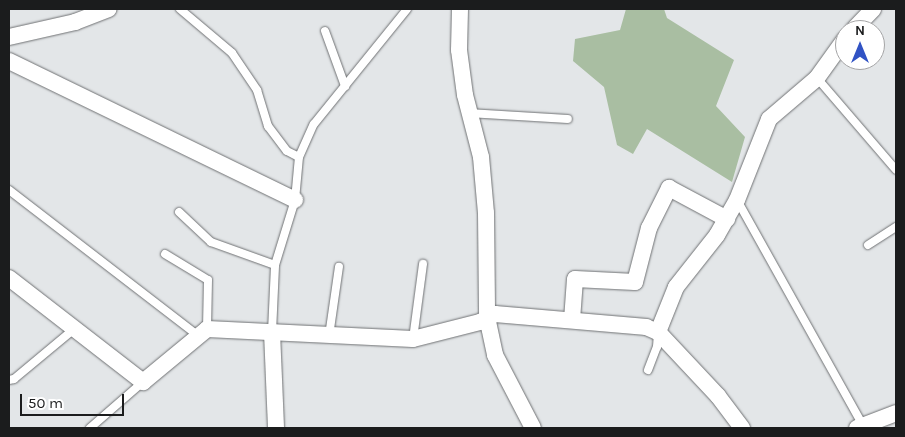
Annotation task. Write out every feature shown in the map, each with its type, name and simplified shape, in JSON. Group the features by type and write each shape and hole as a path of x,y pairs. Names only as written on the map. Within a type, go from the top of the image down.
{"street":[{"path":"9,37 76,22 109,9"},
{"path":"460,9 459,50 468,114 481,158 486,213 487,317 495,355 533,428"},
{"path":"863,20 873,9"},
{"path":"658,332 676,287 727,219 737,200 769,119 817,78 835,53"},
{"path":"9,61 294,200"},
{"path":"572,320 575,279 635,282 648,228 669,188 727,219"},
{"path":"9,278 143,382 202,332 272,332 413,339 437,334 495,314 646,327 658,332 718,396 742,428"},
{"path":"272,332 276,428"},
{"path":"860,427 896,413"}],"lane":[{"path":"180,9 232,53 257,90 268,126 287,151 299,158"},
{"path":"272,332 274,265 294,200 299,158 314,124 407,9"},
{"path":"325,31 345,86"},
{"path":"817,78 896,170"},
{"path":"468,114 568,119"},
{"path":"9,190 202,332 208,280 165,254"},
{"path":"737,200 860,427"},
{"path":"179,212 212,242 274,265"},
{"path":"868,245 896,227"},
{"path":"413,339 423,264"},
{"path":"329,336 339,267"},
{"path":"9,380 14,379 74,329"},
{"path":"648,370 657,347 658,332"},
{"path":"90,428 143,382"}],"green space":[{"path":"626,9 664,9 667,18 734,60 716,106 745,137 732,182 647,129 633,154 617,145 604,87 573,61 575,39 620,30"}]}
